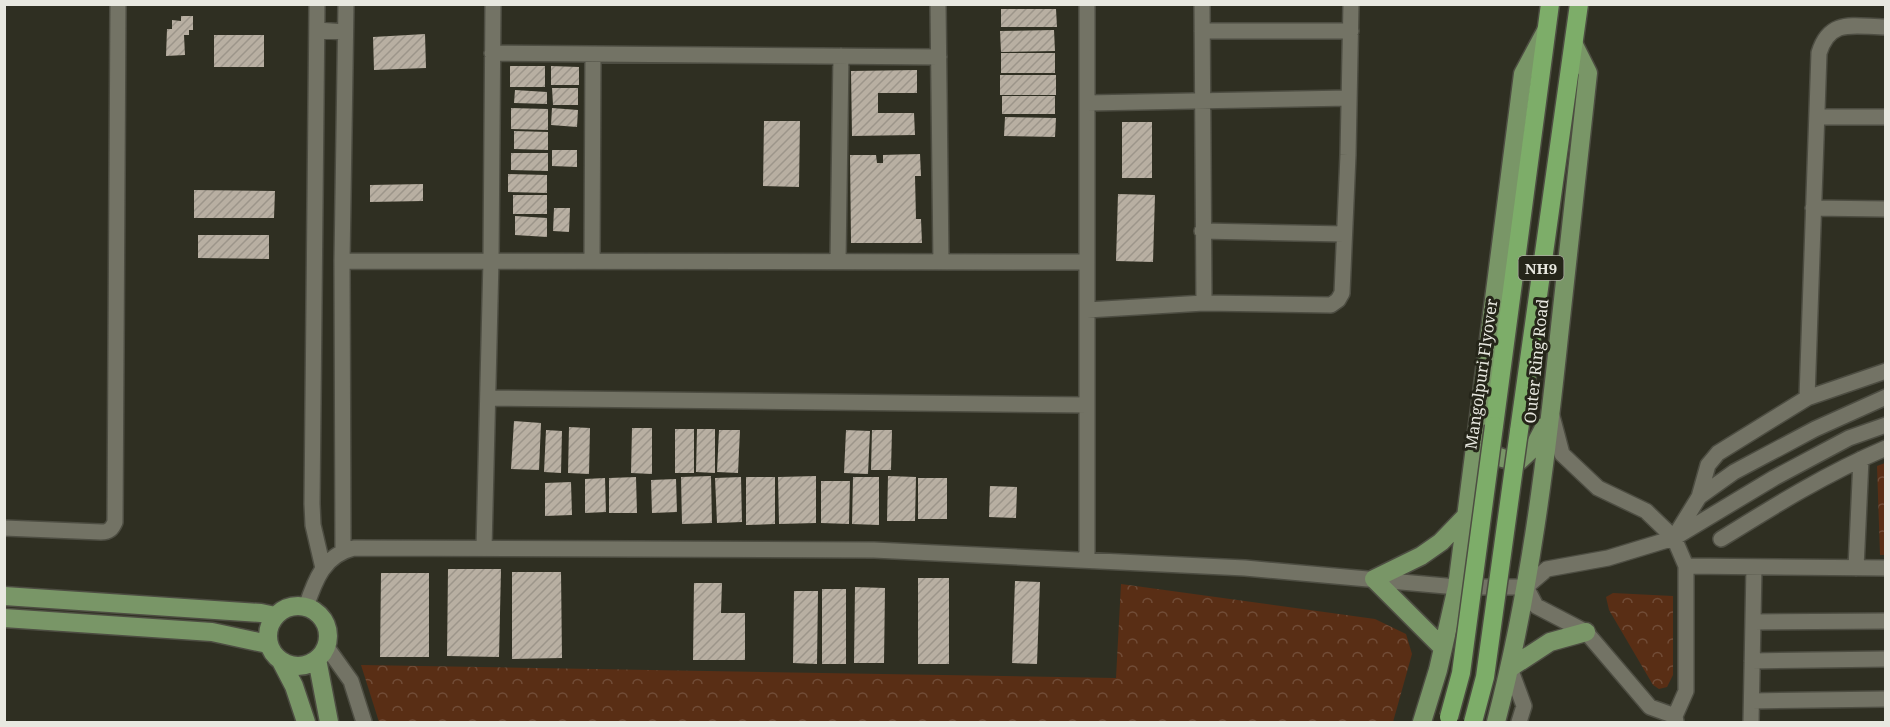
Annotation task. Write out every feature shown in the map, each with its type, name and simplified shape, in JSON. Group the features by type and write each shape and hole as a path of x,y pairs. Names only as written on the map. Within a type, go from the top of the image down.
{"highway":[{"path":"1547,29 1550,4"},
{"name":"NH9","path":"1473,723 1485,677 1579,4"},
{"name":"Mangolpuri Flyover","path":"1447,723 1461,673 1547,29"}],"main road":[{"path":"1422,723 1457,587 1523,74 1547,29"},
{"name":"Outer Ring Road","path":"1496,723 1510,668 1526,587 1551,411 1588,73 1574,45"},
{"path":"1477,430 1484,447 1494,455 1505,460 1519,461 1527,455 1542,435 1551,411"},
{"path":"1443,648 1374,579 1421,556 1441,542 1466,516"},
{"path":"4,596 261,613 275,616"},
{"path":"306,723 294,686 268,644 270,623 275,616 285,609 296,606 306,607 318,614 325,622 328,634 321,653 329,723"},
{"path":"4,618 212,632 268,644"},
{"path":"1510,668 1550,642 1586,632"},
{"path":"281,662 299,666 321,653"}],"street":[{"path":"4,528 108,532 115,522 118,4"},
{"path":"317,4 312,504 313,525 323,568"},
{"path":"343,550 342,261 346,4"},
{"path":"484,548 491,260 493,4"},
{"path":"938,4 941,262"},
{"path":"1087,4 1087,560"},
{"path":"1202,4 1204,303"},
{"path":"1087,310 1204,303 1331,305 1338,300 1342,293 1351,4"},
{"path":"1807,398 1819,53 1826,36 1832,29 1886,27"},
{"path":"316,30 345,32"},
{"path":"1202,31 1351,32"},
{"path":"492,53 939,57"},
{"path":"592,260 593,54"},
{"path":"838,261 841,56"},
{"path":"1087,103 1349,98"},
{"path":"1817,117 1886,117"},
{"path":"1813,208 1886,209"},
{"path":"1202,231 1344,234"},
{"path":"342,261 1087,262"},
{"path":"1674,538 1699,497 1708,465 1718,453 1807,398 1886,370"},
{"path":"1699,497 1765,453 1886,397"},
{"path":"488,398 1087,405"},
{"path":"1526,587 1536,606 1586,632 1650,707 1676,719 1686,691 1686,566 1674,538 1646,511 1598,488 1562,454 1551,411"},
{"path":"306,607 316,578 327,562 343,550 354,548 874,550 1245,568 1457,587 1526,587 1547,569 1608,558 1674,538 1754,490 1849,438 1886,425"},
{"path":"1720,539 1799,491 1886,448"},
{"path":"1856,568 1861,459"},
{"path":"1686,566 1886,568"},
{"path":"1751,723 1754,567"},
{"path":"1753,622 1886,621"},
{"path":"321,653 351,681 364,723"},
{"path":"1752,661 1886,659"},
{"path":"1510,668 1524,706 1519,723"},
{"path":"1752,701 1886,699"}],"green space":[{"path":"1885,463 1885,555 1880,555 1877,466"},
{"path":"1121,584 1375,619 1406,634 1412,654 1393,722 379,722 361,665 1116,678"},
{"path":"1613,593 1673,596 1673,675 1667,687 1659,689 1653,685 1609,610 1606,597"}],"building":[{"path":"1001,9 1056,9 1057,27 1001,27"},
{"path":"181,16 193,16 193,30 189,30 189,35 184,35 185,55 166,56 167,29 172,29 172,20 181,21"},
{"path":"1054,30 1055,51 1001,52 1000,31"},
{"path":"425,34 426,68 374,70 373,37"},
{"path":"214,35 264,35 264,67 214,67"},
{"path":"1001,53 1055,53 1055,73 1001,73"},
{"path":"510,66 545,66 545,87 510,87"},
{"path":"551,66 579,67 579,85 551,85"},
{"path":"917,70 917,93 878,93 878,113 914,113 915,135 852,136 851,71"},
{"path":"1000,75 1056,75 1056,95 1000,95"},
{"path":"552,88 578,88 578,105 553,105"},
{"path":"515,90 547,92 547,104 514,103"},
{"path":"1002,96 1055,96 1055,114 1002,114"},
{"path":"511,108 548,109 548,130 511,129"},
{"path":"552,108 578,110 577,127 551,125"},
{"path":"1005,117 1056,118 1055,137 1004,136"},
{"path":"764,121 800,121 799,187 763,186"},
{"path":"1122,122 1152,122 1152,178 1122,178"},
{"path":"514,131 548,132 548,150 514,149"},
{"path":"552,150 577,150 577,167 552,166"},
{"path":"511,153 548,153 548,171 511,170"},
{"path":"920,154 921,176 915,176 916,219 921,219 922,243 851,243 850,155 876,155 877,163 883,163 883,155"},
{"path":"508,174 547,175 547,193 508,192"},
{"path":"423,184 423,201 370,202 370,185"},
{"path":"194,190 275,191 274,218 194,218"},
{"path":"1118,194 1155,195 1153,262 1116,261"},
{"path":"513,195 547,195 547,214 513,214"},
{"path":"554,208 570,208 569,232 553,231"},
{"path":"515,216 547,218 547,237 515,235"},
{"path":"198,235 269,235 269,259 198,258"},
{"path":"514,421 541,423 539,470 511,469"},
{"path":"569,427 590,428 589,474 568,473"},
{"path":"632,428 652,428 652,474 631,473"},
{"path":"675,429 694,429 694,473 675,473"},
{"path":"697,429 715,429 715,473 696,472"},
{"path":"546,430 562,431 561,473 544,472"},
{"path":"719,430 740,430 738,473 717,472"},
{"path":"846,430 870,431 868,474 844,473"},
{"path":"872,430 892,430 891,470 871,470"},
{"path":"711,476 712,523 682,524 681,477"},
{"path":"816,476 816,523 779,524 778,477"},
{"path":"888,476 916,477 915,521 887,521"},
{"path":"636,477 637,513 609,513 609,478"},
{"path":"741,477 742,522 717,523 715,478"},
{"path":"746,477 775,477 775,524 746,525"},
{"path":"853,477 879,477 879,525 852,524"},
{"path":"605,478 606,512 585,513 585,479"},
{"path":"918,478 947,478 947,519 918,519"},
{"path":"676,479 677,512 652,513 651,480"},
{"path":"821,481 850,481 849,524 821,523"},
{"path":"571,482 572,515 545,516 545,483"},
{"path":"990,486 1017,487 1016,518 989,517"},
{"path":"448,569 501,569 499,657 447,656"},
{"path":"512,572 561,572 562,658 512,659"},
{"path":"381,573 429,573 429,657 380,657"},
{"path":"918,578 949,578 949,664 918,664"},
{"path":"1015,581 1040,582 1037,664 1012,663"},
{"path":"694,583 722,583 721,613 745,613 745,660 693,660"},
{"path":"855,587 885,588 884,663 854,663"},
{"path":"822,589 846,589 846,664 822,664"},
{"path":"794,591 818,591 817,664 793,663"}]}
